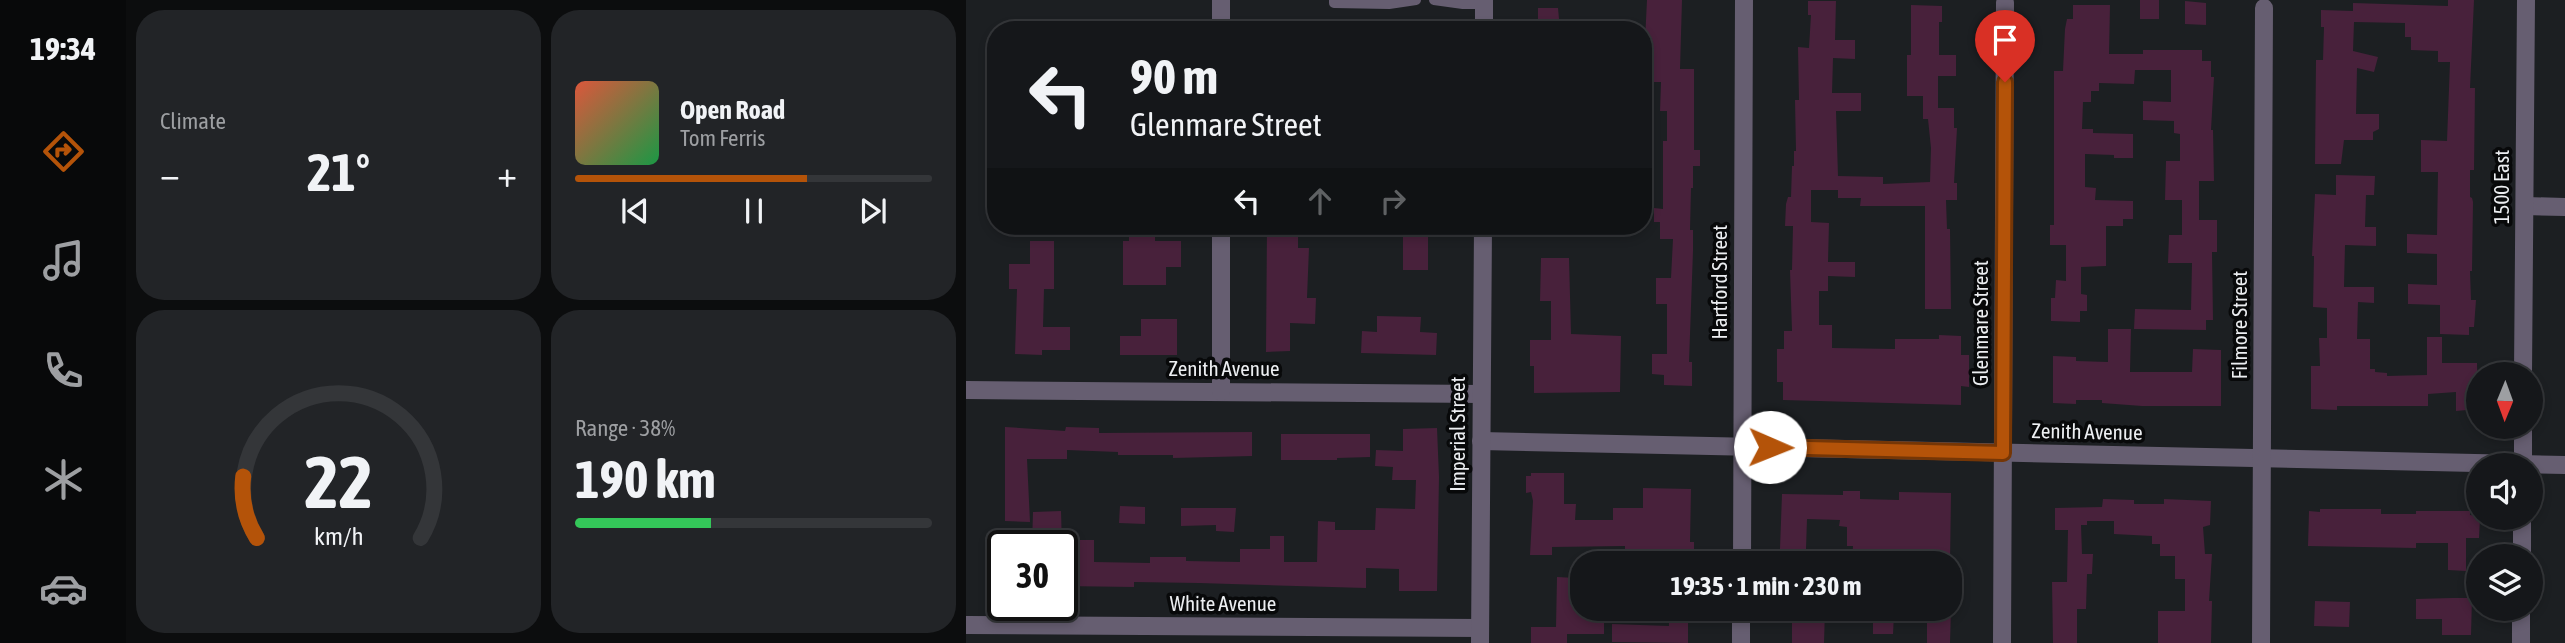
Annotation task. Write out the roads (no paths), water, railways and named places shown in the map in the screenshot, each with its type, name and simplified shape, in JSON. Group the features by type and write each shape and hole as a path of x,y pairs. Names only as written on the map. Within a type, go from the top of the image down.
{"street":[{"path":"1221,0 1221,21"},
{"name":"Hartford Street","path":"1742,551 1744,0"},
{"name":"1500 East","path":"2523,362 2526,0"},
{"path":"1484,2 1484,21"},
{"name":"Glenmare Street","path":"2002,643 2005,3"},
{"name":"Filmore Street","path":"2262,643 2264,8"},
{"path":"2525,206 2565,207"},
{"path":"1220,392 1221,235"},
{"name":"Imperial Street","path":"1480,636 1482,235"},
{"name":"Zenith Avenue","path":"966,390 1481,394"},
{"name":"Zenith Avenue","path":"1481,441 2466,463"},
{"name":"Zenith Avenue","path":"2543,465 2565,465"},
{"path":"1741,621 1741,643"},
{"path":"2521,621 2521,643"},
{"name":"White Avenue","path":"966,625 1480,636"}],"lane":[{"path":"1334,0 1334,3 1389,4 1416,0"},
{"path":"1434,0 1463,4 1484,2"}]}
